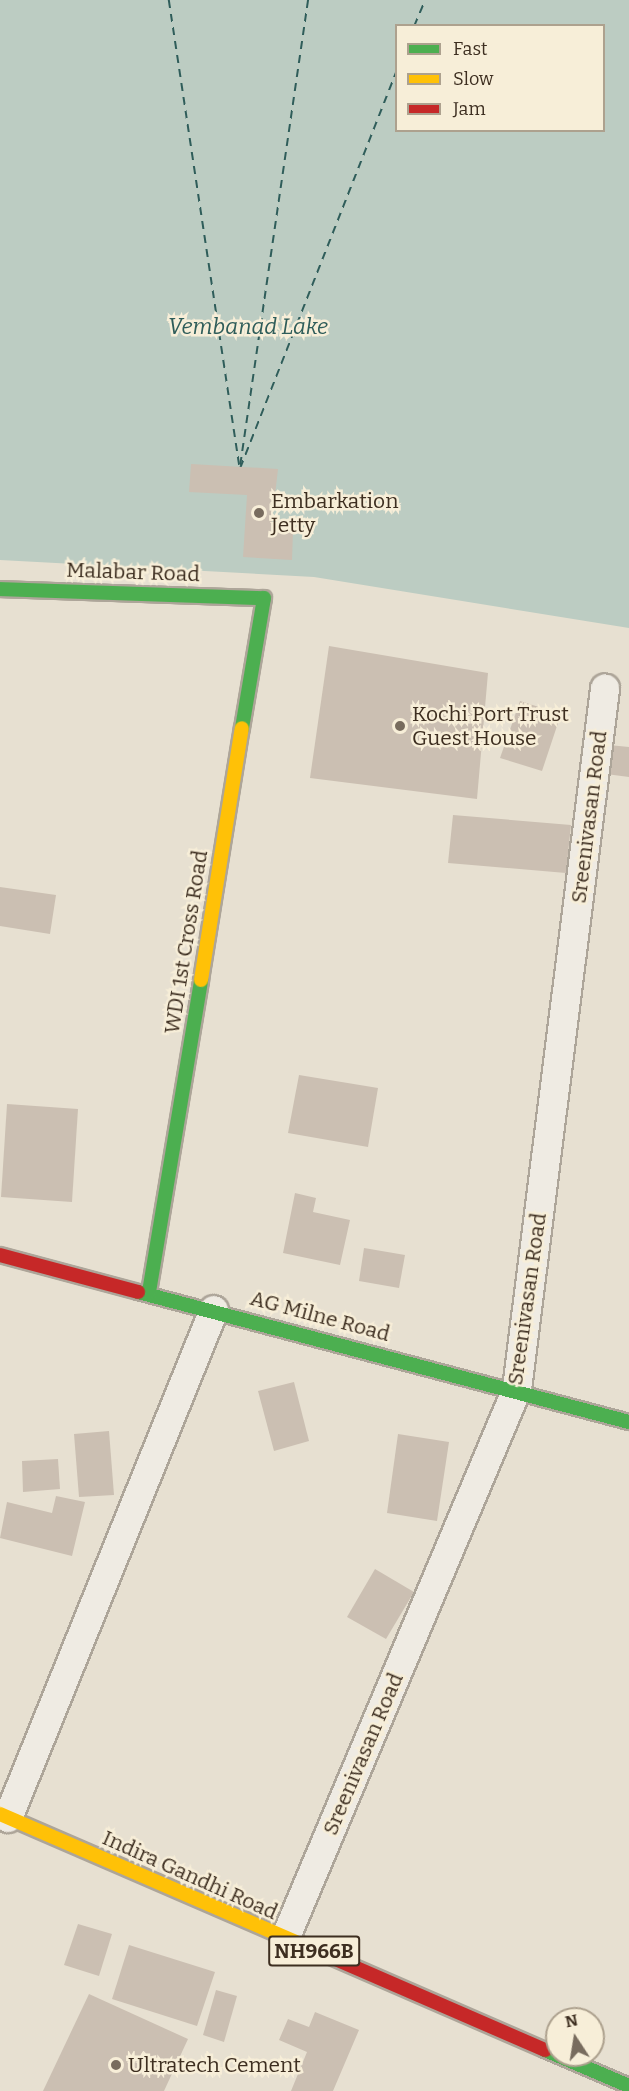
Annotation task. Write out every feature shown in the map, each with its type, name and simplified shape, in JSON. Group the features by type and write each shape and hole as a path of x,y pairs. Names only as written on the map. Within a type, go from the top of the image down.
{"main road":[{"name":"Malabar Road","path":"0,589 264,598"},
{"name":"WDI 1st Cross Road","path":"149,1292 264,598"},
{"name":"AG Milne Road","path":"0,1256 149,1292 517,1389 629,1422"},
{"name":"Indira Gandhi Road","path":"4,1816 629,2086"}],"street":[{"name":"Sreenivasan Road","path":"285,1939 517,1389 605,690"},
{"path":"4,1816 214,1310"}],"water":[{"name":"Vembanad Lake","path":"0,0 629,0 629,628 314,577 0,560"}],"building":[{"name":"Embarkation Jetty","path":"191,464 278,469 271,530 293,531 292,560 243,557 247,495 189,492"},
{"name":"Kochi Port Trust Guest House","path":"329,646 488,673 477,799 310,778"},
{"path":"520,701 561,714 542,771 500,758"},
{"path":"609,745 629,747 629,777 606,774"},
{"path":"453,815 571,825 566,873 448,863"},
{"path":"0,887 56,895 50,934 0,926"},
{"path":"299,1075 378,1088 368,1147 288,1133"},
{"path":"7,1104 78,1109 72,1202 1,1197"},
{"path":"295,1193 316,1198 313,1212 350,1220 340,1265 283,1253"},
{"path":"364,1248 405,1255 399,1288 359,1281"},
{"path":"294,1382 309,1441 274,1451 258,1391"},
{"path":"109,1431 114,1495 79,1497 74,1434"},
{"path":"398,1434 449,1442 437,1521 387,1513"},
{"path":"58,1459 60,1489 23,1492 22,1461"},
{"path":"56,1496 85,1502 72,1556 0,1538 7,1502 52,1513"},
{"path":"375,1569 414,1592 386,1639 347,1617"},
{"path":"78,1924 112,1934 99,1976 64,1965"},
{"path":"129,1945 215,1972 197,2026 112,1999"},
{"path":"216,1990 237,1996 224,2042 203,2035"},
{"name":"Ultratech Cement","path":"89,1994 188,2039 164,2091 43,2091"},
{"path":"315,2012 359,2030 333,2091 291,2091 307,2052 279,2040 288,2019 309,2027"}],"ferry route":[{"path":"169,0 240,468 395,74"},
{"path":"240,465 308,0"},
{"path":"415,24 425,0"}],"traffic: fast":[{"path":"0,589 264,598 242,728"},
{"path":"149,1292 201,980"},
{"path":"138,1292 629,1422"},
{"path":"585,2067 629,2086"}],"traffic: slow":[{"path":"201,980 242,728"},
{"path":"0,1814 315,1950"}],"traffic: jam":[{"path":"0,1255 138,1292"},
{"path":"315,1950 545,2050"}],"place":[{"name":"Embarkation Jetty","path":"259,513"},
{"name":"Kochi Port Trust Guest House","path":"400,726"},
{"name":"Ultratech Cement","path":"116,2065"}]}
